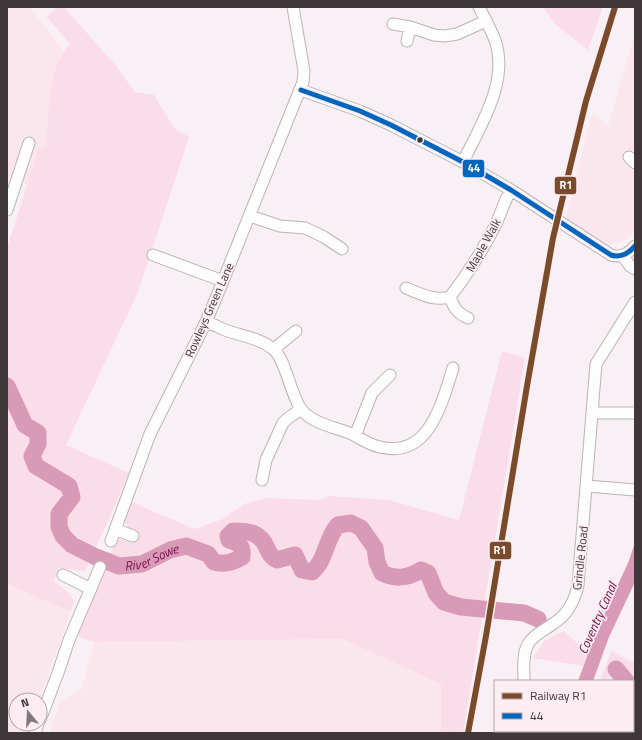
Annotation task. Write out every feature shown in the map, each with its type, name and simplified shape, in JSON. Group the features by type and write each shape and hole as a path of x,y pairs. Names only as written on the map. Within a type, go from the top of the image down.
{"street":[{"name":"Rowleys Green Lane","path":"111,541 150,434 206,322 304,82 304,70 293,7"},
{"path":"463,162 492,100 499,71 499,59 496,44 479,7"},
{"path":"393,24 410,26 425,33 445,36 457,34 486,21"},
{"path":"407,41 410,26"},
{"path":"301,90 360,111 391,125 463,162 512,190 611,255 623,256 630,252 635,246"},
{"path":"7,210 12,180 29,143"},
{"name":"Maple Walk","path":"450,297 484,246 503,205 512,190"},
{"path":"250,216 280,226 305,228 324,237 342,249"},
{"path":"153,254 223,281"},
{"path":"623,256 630,266 635,269"},
{"path":"406,288 430,298 438,299 450,297 459,314 468,318"},
{"name":"Grindle Road","path":"524,680 526,649 532,639 556,622 568,610 576,597 587,486 596,364 635,302"},
{"path":"206,322 253,339 274,349 279,356 301,410 314,419 377,447 387,449 397,449 414,443 426,432 443,399 452,368"},
{"path":"274,349 296,332"},
{"path":"355,436 372,393 390,375"},
{"path":"262,480 266,460 283,423 301,410"},
{"path":"592,413 635,413"},
{"path":"587,486 635,490"},
{"path":"115,529 133,536"},
{"path":"48,698 69,640 100,567"},
{"path":"63,574 91,589"}],"shaded area":[{"path":"7,7 30,7 63,51 56,69 49,99 47,146 39,148 27,185 7,178"},
{"path":"57,7 64,7 117,67 135,92 154,95 174,128 189,137 138,292 66,445 129,473 85,571 58,568 54,581 70,594 74,601 71,612 7,584 7,248 39,148 47,146 50,92 53,78 62,54 70,44 47,17"},
{"path":"543,7 603,7 588,50 555,24"},
{"path":"635,33 635,230 624,241 608,246 566,218 591,117 594,115 608,126"},
{"path":"502,351 525,358 463,733 441,733 441,684 343,639 94,642 77,636 116,542 120,539 131,541 136,531 127,526 125,520 132,502 194,529 223,519 244,504 267,498 318,500 330,496 389,500 459,520"},
{"path":"635,543 635,582 609,637 593,680 578,680 596,632 628,563"},
{"path":"7,584 71,612 42,692 8,692 8,732 28,733 7,733"},
{"path":"564,631 588,653 583,666 533,658 544,641"},
{"path":"343,639 455,690 451,733 49,733 61,701 82,689 94,642"},
{"path":"611,651 635,663 635,733 585,733 634,732 634,680 600,680"}],"waterway":[{"name":"River Sowe","path":"7,386 25,425 38,433 38,444 32,456 36,466 69,486 72,497 59,514 59,527 63,536 72,545 96,557 119,566 142,564 170,550 186,546 208,554 214,562 229,562 242,557 242,550 240,546 229,540 228,536 233,531 244,531 249,532 261,539 275,559 277,560 295,555 302,570 312,572 321,561 331,536 338,525 351,523 361,528 375,548 377,562 382,573 392,577 402,577 411,575 421,570 428,573 436,593 444,602 461,607 524,613 538,619"},
{"name":"River Sowe","path":"616,669 625,680"}],"rail line":[{"name":"R1","path":"468,733 486,636 553,238 586,101 615,7"}],"transit line":[{"name":"44","path":"301,90 360,111 391,125 463,162 511,190 611,255 624,255 635,246"}],"water label":[{"name":"Coventry Canal","path":"597,618"}]}
